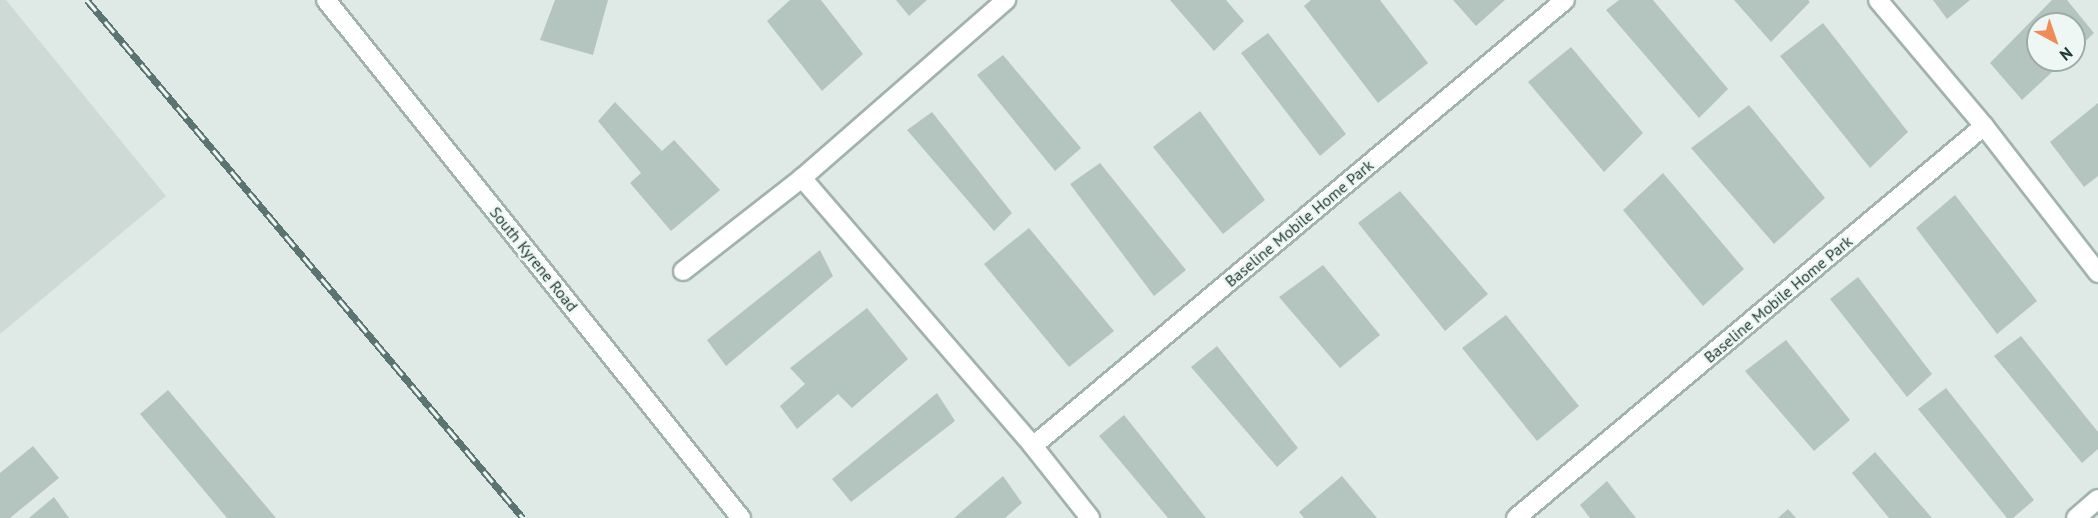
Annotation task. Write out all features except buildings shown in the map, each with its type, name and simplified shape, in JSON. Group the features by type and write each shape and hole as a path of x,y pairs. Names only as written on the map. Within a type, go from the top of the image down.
{"street":[{"name":"South Kyrene Road","path":"327,0 741,518"},
{"path":"683,271 802,178 1006,0"},
{"name":"Baseline Mobile Home Park","path":"1033,446 1565,0"},
{"path":"1878,0 1984,126 2098,273"},
{"name":"Baseline Mobile Home Park","path":"1516,518 1984,126"},
{"path":"802,178 1033,446 1090,518"},
{"path":"2076,518 2098,500"}],"shaded area":[{"path":"0,0 6,0 166,196 0,334"}],"railway":[{"path":"87,0 523,518"}]}
